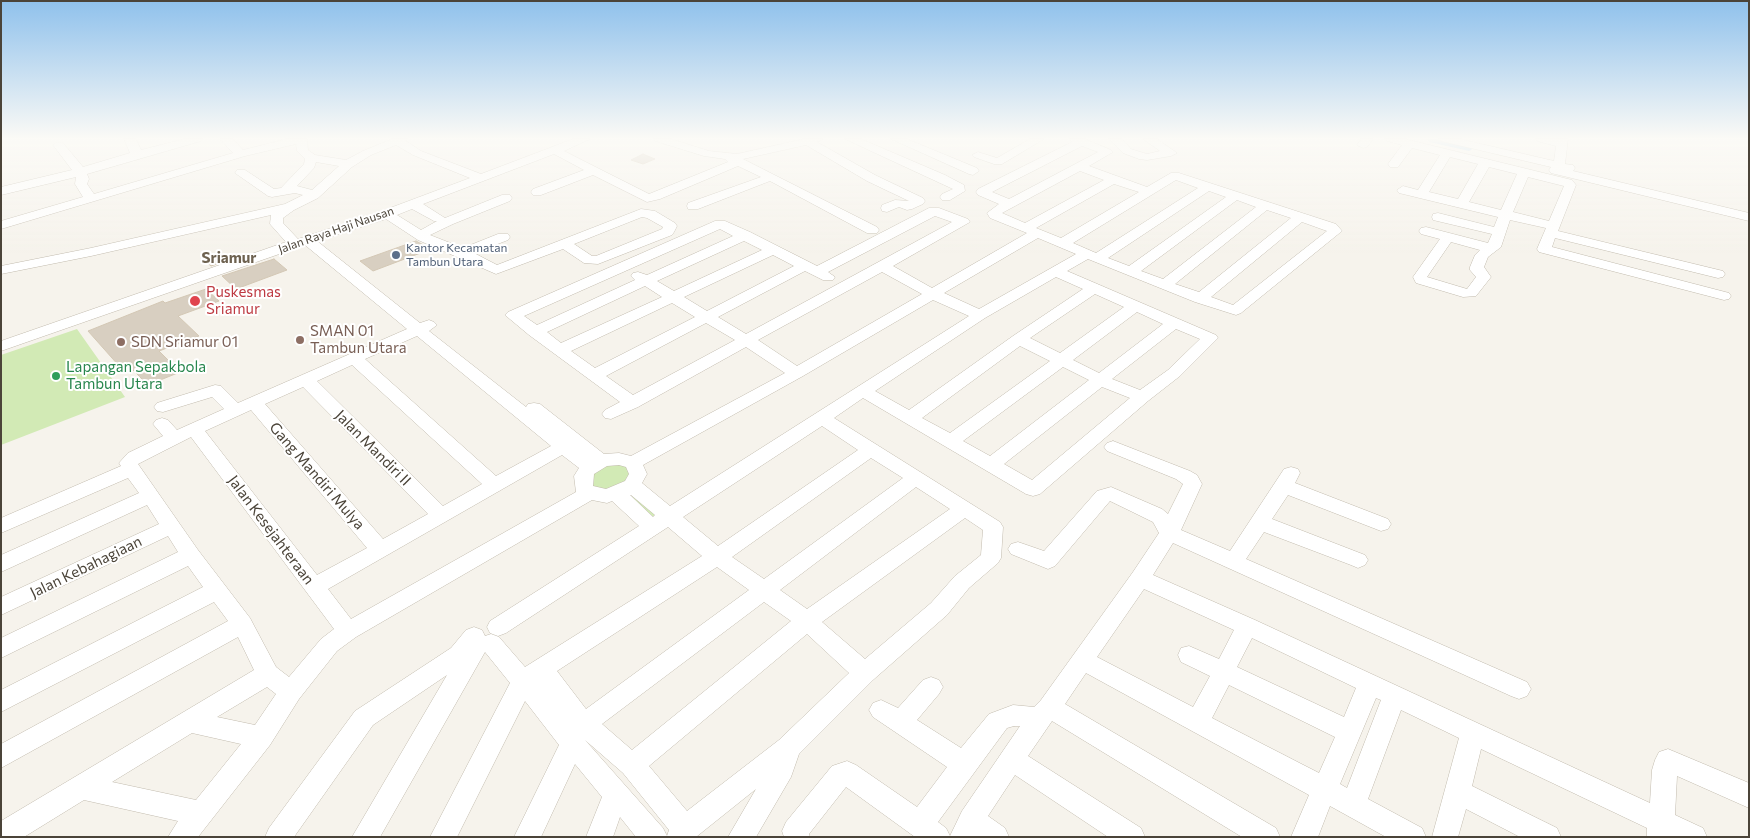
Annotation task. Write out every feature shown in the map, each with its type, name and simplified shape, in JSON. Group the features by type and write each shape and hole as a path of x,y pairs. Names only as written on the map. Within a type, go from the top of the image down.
{"street":[{"path":"1,191 55,178"},
{"path":"83,178 81,184 91,199"},
{"path":"1,225 160,178"},
{"path":"247,178 269,192 296,188 314,195"},
{"path":"286,190 298,178"},
{"path":"333,178 314,195 289,207 277,216 277,224 338,260 596,465"},
{"name":"Jalan Raya Haji Nausan","path":"1,346 387,214 480,178"},
{"path":"538,192 574,178"},
{"path":"609,178 645,198 656,196 693,178"},
{"path":"693,206 768,178"},
{"path":"773,178 872,230"},
{"path":"871,178 919,201 907,206 899,203 887,208"},
{"path":"941,178 960,188 959,191 946,198"},
{"path":"1008,178 982,192 1009,204"},
{"path":"1059,178 1009,204 994,214 1164,286 1236,310 1335,231 1331,227 1182,178"},
{"path":"1108,178 1149,192"},
{"path":"1063,242 1172,178"},
{"path":"1421,194 1431,178"},
{"path":"1462,204 1477,178"},
{"path":"1448,237 1420,277 1421,280 1463,293 1471,292 1484,277 1477,270 1477,267 1482,255 1494,247 1505,215 1522,178"},
{"path":"1544,178 1570,185 1543,252 1724,296"},
{"path":"1591,178 1749,216"},
{"path":"1611,178 1749,210"},
{"path":"633,464 797,373 933,294 1114,180"},
{"path":"278,837 364,718 820,417 980,315 1056,272 1092,256 1209,186"},
{"path":"1402,190 1505,215 1718,274"},
{"path":"1130,272 1236,195"},
{"path":"420,235 448,221 506,198"},
{"path":"413,204 439,218"},
{"path":"1164,286 1266,205"},
{"path":"1,270 91,252 289,207"},
{"path":"594,375 708,317 934,211 963,222 611,414"},
{"path":"387,214 420,235 463,253 493,269 500,269 641,213 650,214 670,226 667,232 598,260 589,260 565,244"},
{"path":"1200,299 1300,217"},
{"path":"1438,217 1499,232"},
{"path":"632,403 513,315 719,224 723,224 846,286"},
{"path":"1426,230 1490,248"},
{"path":"535,332 745,235"},
{"path":"463,253 503,237"},
{"path":"560,350 773,250"},
{"path":"882,266 933,294 980,315"},
{"path":"623,267 746,340 797,373"},
{"path":"863,391 1033,489 1142,397 1174,373 1210,338 1056,272"},
{"path":"909,419 1019,338 1093,288"},
{"path":"950,442 1135,306"},
{"path":"990,464 1174,323"},
{"path":"166,423 194,430 423,328"},
{"path":"1019,338 1101,380 1142,397"},
{"path":"354,358 495,486"},
{"name":"Jalan Mandiri II","path":"306,380 441,515"},
{"path":"497,387 563,447 596,465"},
{"path":"236,411 215,390 166,423 128,462 191,556 242,624 268,674 291,692"},
{"name":"Gang Mandiri Mulya","path":"254,403 380,549"},
{"path":"578,734 632,765 688,832 788,748 865,673 939,609 962,582 991,558 993,527 820,417"},
{"name":"Jalan Kesejahteraan","path":"194,430 348,631"},
{"path":"314,587 563,447"},
{"path":"996,837 967,828 1044,713 1140,578 1169,533 1193,484 1190,480 1113,447"},
{"path":"443,837 532,675 718,557 870,450"},
{"path":"619,459 633,464 638,474 624,490 598,495 590,493 584,488 583,483 583,476 596,465 619,459"},
{"path":"1,526 132,468"},
{"path":"527,837 578,734 762,590 916,478"},
{"path":"1234,562 1261,523 1287,479 1382,524"},
{"path":"624,490 671,516 718,557 808,621 865,673"},
{"path":"624,490 653,528"},
{"path":"181,837 260,737 291,692 325,649 348,631 590,493"},
{"path":"1018,549 1042,561 1048,561 1104,496 1110,494 1160,517 1169,533 1519,689"},
{"path":"1,564 151,495"},
{"path":"632,765 808,621 964,509"},
{"path":"1261,523 1358,560"},
{"name":"Jalan Kebahagiaan","path":"1,607 172,526"},
{"path":"1,649 191,556"},
{"path":"1140,578 1248,626 1473,733 1661,829 1694,837"},
{"path":"1,702 217,590"},
{"path":"1,757 242,624"},
{"path":"1198,722 1248,626"},
{"path":"485,638 532,675 578,734 616,795 654,837"},
{"path":"364,837 485,638"},
{"path":"1190,655 1350,732"},
{"path":"1082,660 1413,837"},
{"path":"1,836 268,674"},
{"path":"1304,837 1370,684"},
{"path":"931,687 890,716 964,764"},
{"path":"1353,805 1394,696"},
{"path":"797,837 796,831 837,778 844,773 847,773 929,830 964,764 998,722 1012,715 1044,713 1267,837"},
{"path":"188,722 260,737"},
{"path":"1445,837 1473,733"},
{"path":"740,837 782,769 788,748"},
{"path":"1012,760 1132,837"},
{"path":"1661,829 1665,770 1668,760 1749,796"},
{"path":"80,787 201,814"},
{"path":"1457,792 1548,837"},
{"path":"599,837 616,795"}],"green space":[{"name":"Lapangan Sepakbola Tambun Utara","path":"77,329 125,397 1,445 1,355"},
{"path":"627,460 637,480 671,516 653,528 617,494 597,495 583,476 587,470"}],"building":[{"name":"Kantor Kecamatan Tambun Utara","path":"416,241 431,249 373,271 360,261"},
{"path":"224,255 228,260 211,266 205,261"},
{"path":"274,259 287,270 236,289 222,276"},
{"path":"206,289 219,301 178,316 199,336 159,351 180,372 148,385 127,364 120,367 88,331 163,301 165,303"}],"place":[{"name":"Kantor Kecamatan Tambun Utara","path":"396,255"},
{"name":"Puskesmas Sriamur","path":"195,301"},
{"name":"SMAN 01 Tambun Utara","path":"300,340"},
{"name":"SDN Sriamur 01","path":"121,342"},
{"name":"Lapangan Sepakbola Tambun Utara","path":"56,376"}],"district":[{"name":"Sriamur","path":"229,258"}]}
